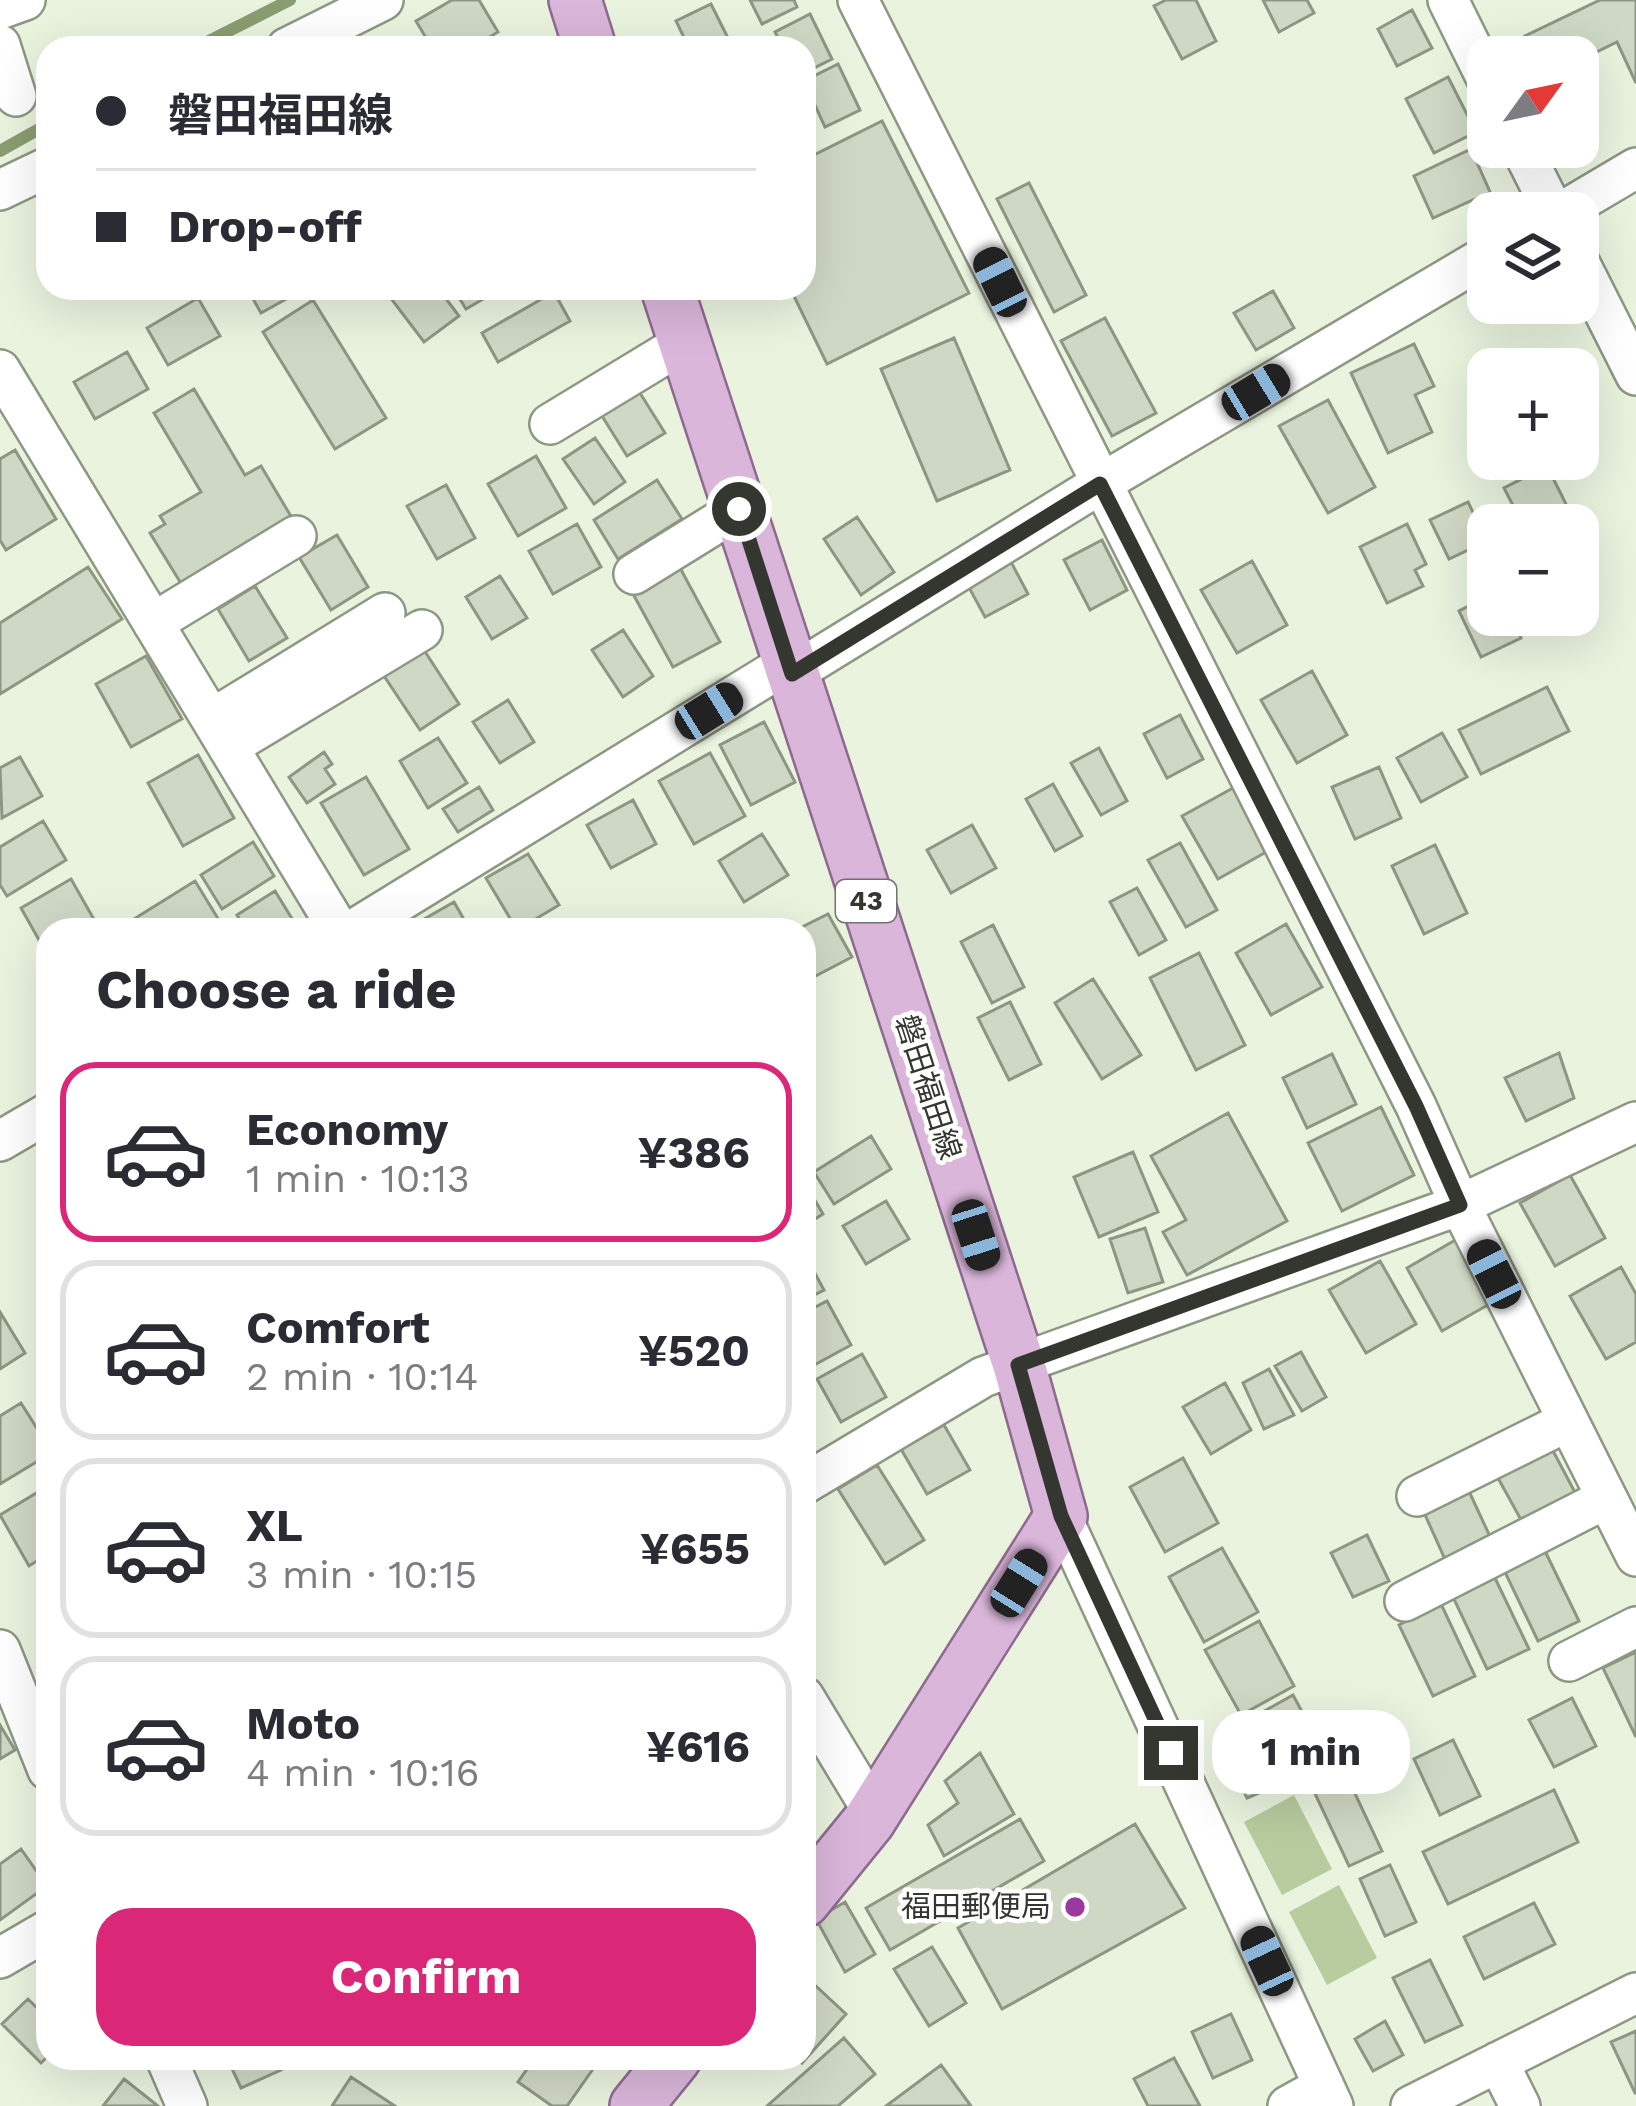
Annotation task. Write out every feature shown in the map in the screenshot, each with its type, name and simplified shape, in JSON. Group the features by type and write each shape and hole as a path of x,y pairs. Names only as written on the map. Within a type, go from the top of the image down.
{"main road":[{"path":"575,0 586,36"},
{"name":"磐田福田線","path":"672,300 1018,1365 1061,1516"},
{"path":"816,1886 874,1813 1061,1516"},
{"path":"636,2106 666,2070"}],"street":[{"path":"0,9 25,0"},
{"path":"310,36 383,0"},
{"path":"858,0 1416,1106 1460,1205 1636,1556"},
{"path":"1448,0 1467,38"},
{"path":"0,45 16,96"},
{"path":"1594,192 1636,168"},
{"path":"0,190 36,172"},
{"path":"373,918 1467,267"},
{"path":"1599,302 1636,375"},
{"path":"550,424 685,342"},
{"path":"0,370 332,918"},
{"path":"634,574 739,509"},
{"path":"153,623 296,536"},
{"path":"220,733 385,613"},
{"path":"220,733 422,629"},
{"path":"0,1141 36,1119"},
{"path":"816,1467 983,1377 1460,1205 1636,1122"},
{"path":"1417,1496 1568,1421"},
{"path":"1405,1601 1606,1498"},
{"path":"1061,1516 1329,2096 1288,2106"},
{"path":"1569,1660 1636,1627"},
{"path":"0,1650 36,1740"},
{"path":"816,1717 874,1813"},
{"path":"0,1958 36,1937"},
{"path":"1411,2106 1636,1993"},
{"path":"1498,2062 1520,2106"},
{"path":"171,2070 187,2106"}],"green space":[{"path":"1294,1795 1332,1869 1282,1895 1244,1822"},
{"path":"1339,1885 1377,1958 1327,1985 1289,1912"}],"building":[{"path":"452,0 479,0 498,32 491,36 425,36 416,21"},
{"path":"750,0 794,0 797,7 762,24"},
{"path":"1166,0 1196,0 1216,41 1182,59 1154,6"},
{"path":"1263,0 1307,0 1314,13 1279,32"},
{"path":"1600,0 1636,0 1636,83 1617,42 1599,51 1599,36 1525,36"},
{"path":"711,4 727,36 683,36 676,21"},
{"path":"1412,10 1432,48 1397,66 1378,29"},
{"path":"810,14 832,59 816,67 816,36 777,36 775,32"},
{"path":"838,64 860,110 825,127 816,107 816,75"},
{"path":"1448,77 1467,114 1467,136 1434,153 1406,99"},
{"path":"882,121 969,293 827,364 796,300 816,300 816,154"},
{"path":"1467,151 1467,168 1479,168 1490,192 1467,192 1467,202 1433,218 1414,176"},
{"path":"1029,183 1086,295 1054,312 997,199"},
{"path":"1273,291 1294,328 1256,350 1234,313"},
{"path":"199,300 220,336 168,365 147,328"},
{"path":"254,300 284,300 261,313"},
{"path":"313,300 386,418 335,449 263,332"},
{"path":"392,300 447,300 459,316 424,342"},
{"path":"460,300 481,300 466,309"},
{"path":"540,300 558,300 570,321 498,362 482,333"},
{"path":"1105,318 1156,413 1112,436 1061,341"},
{"path":"954,338 1010,470 937,501 881,369"},
{"path":"1414,344 1434,386 1415,395 1432,432 1388,453 1351,373"},
{"path":"127,352 148,389 95,419 74,382"},
{"path":"635,385 665,433 627,456 597,408"},
{"path":"194,389 245,475 261,466 292,518 182,585 150,533 165,524 160,516 201,492 154,413"},
{"path":"1328,400 1375,487 1328,513 1279,426"},
{"path":"595,438 625,482 594,504 563,459"},
{"path":"15,450 56,519 6,550 0,540 0,459"},
{"path":"536,456 566,508 518,536 488,484"},
{"path":"657,480 682,519 618,559 594,520"},
{"path":"1520,480 1554,480 1566,504 1512,504 1504,488"},
{"path":"446,485 475,538 437,559 407,506"},
{"path":"1468,502 1467,550 1449,559 1430,520"},
{"path":"857,517 894,572 861,595 824,539"},
{"path":"577,524 601,567 553,594 529,551"},
{"path":"1407,524 1426,564 1415,570 1423,586 1387,603 1360,547"},
{"path":"337,535 368,587 331,610 299,557"},
{"path":"1102,540 1127,590 1090,610 1064,560"},
{"path":"1010,560 1028,594 985,617 966,582"},
{"path":"1252,561 1287,625 1237,653 1201,590"},
{"path":"679,566 720,642 673,667 632,592"},
{"path":"88,567 122,619 0,694 0,623"},
{"path":"500,576 527,618 492,639 466,597"},
{"path":"255,586 287,638 249,661 218,609"},
{"path":"623,630 653,676 623,697 592,650"},
{"path":"1471,636 1520,636 1521,638 1481,657"},
{"path":"424,650 459,704 420,730 384,676"},
{"path":"146,656 182,719 131,747 96,684"},
{"path":"1312,671 1347,735 1297,763 1261,700"},
{"path":"1547,687 1569,731 1481,774 1459,730"},
{"path":"508,700 534,742 500,763 473,722"},
{"path":"1180,715 1203,759 1167,778 1144,734"},
{"path":"764,722 795,782 751,805 720,745"},
{"path":"1442,733 1467,777 1421,802 1397,758"},
{"path":"438,738 467,783 428,808 400,761"},
{"path":"1099,748 1127,801 1101,815 1071,763"},
{"path":"324,752 332,764 325,769 335,784 307,803 289,777"},
{"path":"710,753 745,816 694,844 659,781"},
{"path":"198,755 234,818 183,846 148,783"},
{"path":"20,757 42,796 2,818 0,768"},
{"path":"1379,767 1401,818 1355,839 1332,787"},
{"path":"366,777 409,849 364,875 321,803"},
{"path":"1053,784 1082,836 1055,851 1026,799"},
{"path":"479,787 493,810 458,832 443,809"},
{"path":"1233,788 1268,851 1218,879 1182,816"},
{"path":"633,800 656,844 611,868 587,825"},
{"path":"43,821 66,860 7,896 0,885 0,847"},
{"path":"972,825 996,868 951,893 927,850"},
{"path":"762,834 788,875 744,902 719,861"},
{"path":"253,842 274,876 222,909 201,875"},
{"path":"1180,843 1217,910 1186,927 1148,860"},
{"path":"1435,845 1467,913 1424,934 1392,866"},
{"path":"528,854 559,905 537,918 510,918 486,878"},
{"path":"71,879 93,918 36,918 36,935 21,908"},
{"path":"195,881 218,918 136,918"},
{"path":"1137,888 1166,940 1139,955 1110,902"},
{"path":"275,891 292,918 239,918"},
{"path":"454,902 463,918 426,918"},
{"path":"828,914 852,957 816,976 816,920"},
{"path":"1286,924 1322,987 1271,1015 1236,953"},
{"path":"993,925 1024,987 992,1003 961,942"},
{"path":"1199,953 1245,1045 1196,1070 1150,978"},
{"path":"1093,979 1141,1055 1102,1079 1055,1003"},
{"path":"1010,1002 1041,1064 1009,1080 978,1018"},
{"path":"1559,1053 1574,1098 1526,1121 1505,1078"},
{"path":"1332,1054 1356,1104 1307,1128 1283,1078"},
{"path":"1381,1107 1414,1175 1342,1211 1308,1143"},
{"path":"1228,1113 1287,1221 1187,1275 1163,1232 1186,1220 1151,1156"},
{"path":"871,1136 891,1169 834,1204 816,1171"},
{"path":"1133,1152 1158,1212 1099,1237 1074,1177"},
{"path":"1570,1175 1605,1238 1555,1266 1520,1203"},
{"path":"886,1201 909,1239 866,1264 843,1226"},
{"path":"1145,1228 1163,1282 1128,1293 1110,1239"},
{"path":"1457,1239 1493,1302 1442,1331 1407,1268"},
{"path":"1380,1261 1416,1324 1366,1353 1329,1290"},
{"path":"1621,1267 1636,1294 1636,1342 1606,1359 1570,1296"},
{"path":"827,1301 851,1345 816,1364 816,1307"},
{"path":"0,1312 25,1353 0,1369"},
{"path":"1301,1352 1326,1397 1302,1411 1275,1366"},
{"path":"862,1354 886,1397 841,1422 817,1379"},
{"path":"1269,1369 1294,1415 1264,1429 1243,1383"},
{"path":"1225,1383 1251,1430 1211,1454 1183,1407"},
{"path":"21,1403 36,1427 36,1462 0,1484 0,1416"},
{"path":"944,1425 970,1470 927,1494 901,1449"},
{"path":"1552,1449 1578,1498 1525,1527 1498,1478"},
{"path":"1183,1458 1218,1523 1165,1552 1130,1487"},
{"path":"877,1465 924,1540 885,1564 838,1489"},
{"path":"1467,1487 1494,1545 1448,1566 1422,1508"},
{"path":"36,1493 36,1562 29,1566 0,1515"},
{"path":"1367,1535 1389,1581 1353,1597 1331,1553"},
{"path":"1222,1548 1258,1612 1204,1642 1169,1577"},
{"path":"1545,1551 1579,1621 1538,1641 1504,1570"},
{"path":"1495,1578 1529,1649 1487,1669 1453,1597"},
{"path":"1441,1604 1475,1676 1433,1696 1399,1625"},
{"path":"1259,1621 1294,1686 1241,1715 1205,1650"},
{"path":"1636,1652 1636,1737 1603,1668"},
{"path":"1293,1695 1328,1760 1294,1779 1259,1714"},
{"path":"1572,1698 1596,1746 1554,1767 1529,1720"},
{"path":"0,1725 15,1750 0,1759"},
{"path":"1453,1740 1480,1796 1440,1815 1414,1759"},
{"path":"980,1753 1014,1814 944,1856 928,1825 958,1803 945,1781"},
{"path":"1266,1757 1278,1785 1247,1798 1234,1771"},
{"path":"1343,1768 1382,1851 1349,1866 1310,1783"},
{"path":"1554,1790 1578,1842 1448,1904 1423,1852"},
{"path":"1020,1819 1044,1861 890,1950 866,1908"},
{"path":"1135,1824 1185,1908 1002,2009 958,1928"},
{"path":"21,1849 36,1870 36,1894 0,1920 0,1864"},
{"path":"1390,1865 1416,1922 1385,1936 1360,1879"},
{"path":"845,1902 875,1954 845,1972 816,1919"},
{"path":"1534,1903 1555,1944 1484,1979 1464,1937"},
{"path":"932,1947 966,2003 929,2026 894,1969"},
{"path":"1430,1960 1462,2025 1425,2042 1393,1978"},
{"path":"816,1986 846,2014 816,2047"},
{"path":"28,1999 36,2007 36,2058 2,2024"},
{"path":"1231,2014 1252,2060 1213,2078 1192,2032"},
{"path":"1385,2021 1403,2055 1373,2071 1355,2039"},
{"path":"1636,2031 1636,2093 1635,2093 1611,2042"},
{"path":"844,2038 875,2074 838,2106 767,2106 808,2070 816,2070 816,2063"},
{"path":"1174,2058 1200,2106 1148,2106 1134,2079"},
{"path":"941,2065 971,2106 886,2106"},
{"path":"233,2070 281,2070 241,2088"},
{"path":"526,2070 592,2070 567,2106 552,2106 518,2082"},
{"path":"351,2077 395,2106 332,2106"},
{"path":"124,2079 158,2106 103,2106"}],"waterway":[{"path":"219,36 290,0"},
{"path":"0,151 36,131"}],"place":[{"name":"福田郵便局","path":"1075,1907"}],"route":[{"path":"739,509 792,674 1100,484 1416,1106 1460,1205 1018,1365 1061,1516 1171,1753"}]}
